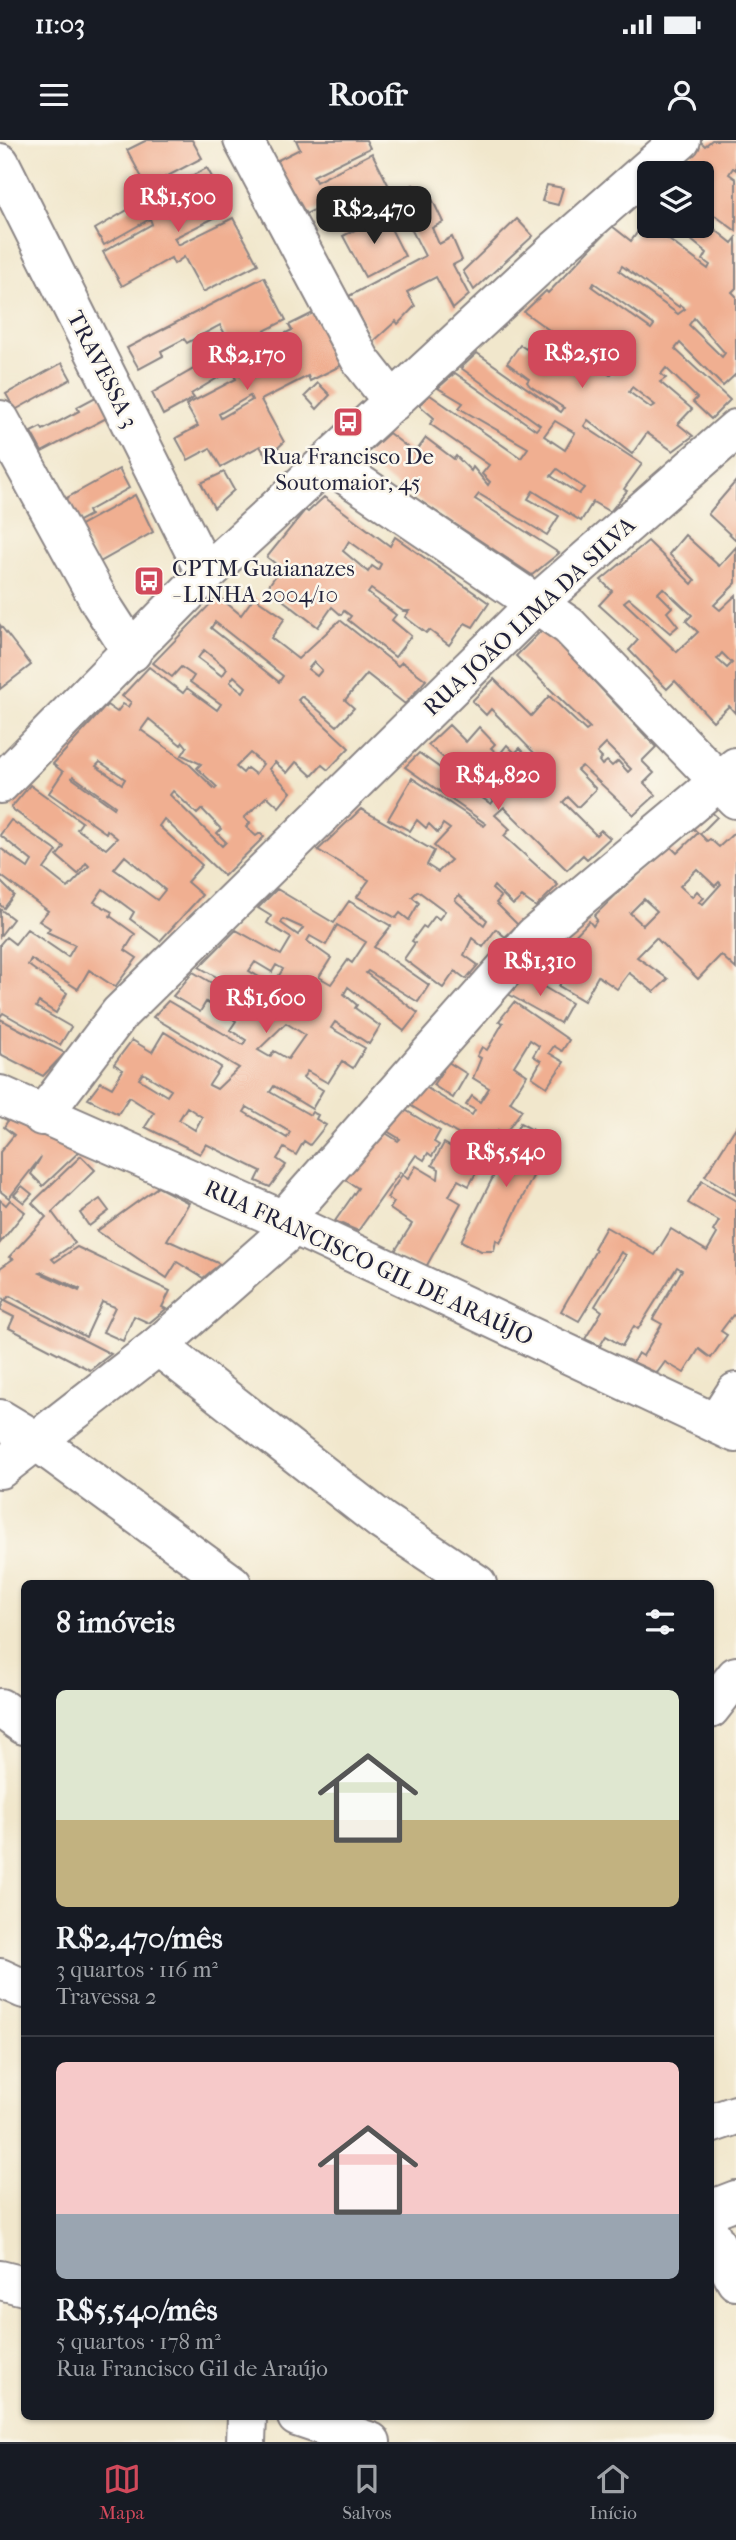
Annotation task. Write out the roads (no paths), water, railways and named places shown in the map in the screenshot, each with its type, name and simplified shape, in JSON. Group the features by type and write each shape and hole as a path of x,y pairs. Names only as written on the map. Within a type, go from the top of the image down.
{"street":[{"path":"243,140 361,361 393,401"},
{"path":"1,780 132,652 206,574 558,248 681,140"},
{"name":"TRAVESSA 3","path":"0,163 206,574"},
{"path":"0,420 101,604 132,652"},
{"name":"RUA JOÃO LIMA DA SILVA","path":"42,1116 120,1013 537,604 736,429"},
{"path":"0,1469 158,1346 288,1223 534,936 731,783 569,626 327,462"},
{"name":"RUA FRANCISCO GIL DE ARAÚJO","path":"0,1095 42,1116 729,1416"},
{"path":"158,1346 382,1521 471,1580"},
{"path":"0,1419 35,1440 227,1580"},
{"path":"714,1704 736,1676"},
{"path":"0,1708 21,1724"},
{"path":"0,1978 21,1988"},
{"path":"714,2123 736,2115"},
{"path":"714,2208 736,2200"},
{"path":"714,2240 736,2281"},
{"path":"0,2280 21,2285"},
{"path":"246,2442 247,2420"},
{"path":"306,2420 371,2442"}],"place":[{"name":"Rua Francisco De Soutomaior, 45","path":"348,422"},
{"name":"CPTM Guaianazes - LINHA 2004/10","path":"149,581"}]}
